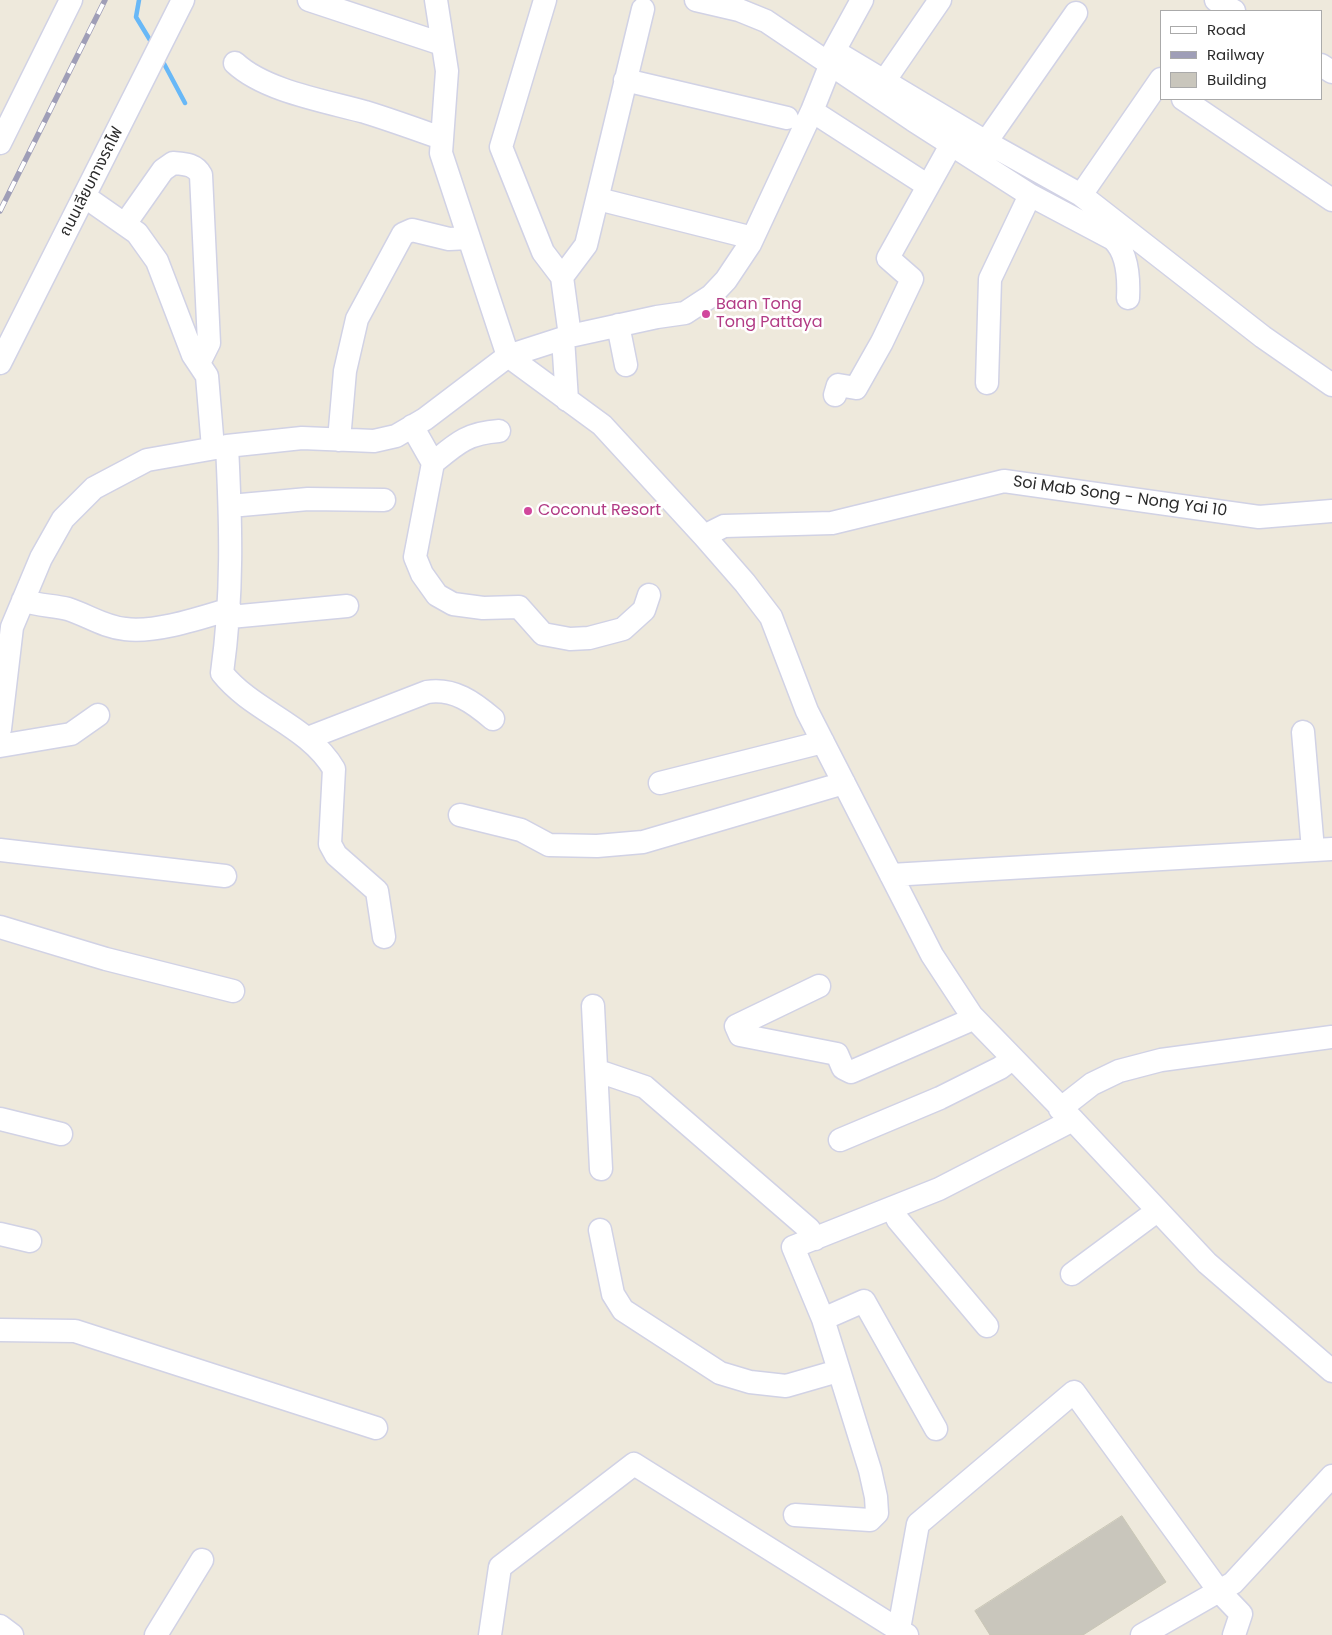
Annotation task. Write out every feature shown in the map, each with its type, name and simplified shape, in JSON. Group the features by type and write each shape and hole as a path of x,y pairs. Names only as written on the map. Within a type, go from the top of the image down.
{"street":[{"path":"1,135 71,0"},
{"name":"ถนนเลียบทางรถไฟ","path":"0,363 183,0"},
{"path":"310,0 442,44"},
{"path":"436,0 447,71 440,153 508,356 602,425 704,536 745,583 771,617 807,711 932,955 972,1016 1207,1263 1332,1371"},
{"path":"545,0 501,147 543,252 562,277 567,337 567,400"},
{"path":"696,0 739,10 766,21 832,58 885,80 986,142 1081,195 1263,337 1332,385"},
{"path":"0,730 12,627 41,558 62,519 94,488 147,460 220,447 302,438 374,441 396,436 508,356 567,337 618,325 685,313 711,296 726,280 750,244 812,111 832,58 862,0"},
{"path":"885,80 940,0"},
{"path":"1216,0 1232,10"},
{"path":"562,277 586,245 643,9"},
{"path":"986,142 1076,13"},
{"path":"832,58 951,145 1030,195 1100,231 1117,243 1129,280 1128,298"},
{"path":"235,63 246,74 276,86 379,116 441,138"},
{"path":"626,80 787,118"},
{"path":"1081,195 1160,82"},
{"path":"1184,100 1332,200"},
{"path":"812,111 922,182"},
{"path":"835,395 838,385 856,388 882,342 912,279 888,258 951,145"},
{"path":"126,224 163,170 173,163 188,164 197,169 201,175 202,184 209,343 199,363"},
{"path":"987,382 990,279 1030,195"},
{"path":"84,196 137,233 157,261 189,346 207,376 230,506 230,613 222,673 232,686 308,738 334,769 330,844 336,855 377,891 384,937"},
{"path":"598,199 744,236"},
{"path":"339,440 345,371 357,319 403,234 412,230 449,239 469,238"},
{"path":"618,325 626,365"},
{"path":"412,426 433,464 416,557 422,574 437,595 453,604 483,608 519,607 543,634 570,639 589,638 623,629 644,610 649,595"},
{"path":"433,464 465,437 482,432 499,431"},
{"name":"Soi Mab Song - Nong Yai 10","path":"704,536 724,526 832,523 1004,481 1259,517 1332,511"},
{"path":"230,506 308,499 384,500"},
{"path":"23,600 34,605 70,610 94,621 126,630 230,613 347,606"},
{"path":"308,738 427,692 441,690 456,693 479,707 493,719"},
{"path":"0,746 71,734 98,715"},
{"path":"891,875 1323,850 1303,732"},
{"path":"660,783 823,742"},
{"path":"460,816 521,830 549,845 597,846 643,842 844,783"},
{"path":"0,850 225,876"},
{"path":"0,927 106,959 233,991"},
{"path":"819,986 736,1026 740,1035 837,1054 843,1068 851,1072 966,1022 972,1016"},
{"path":"592,1006 598,1071 601,1169"},
{"path":"795,1516 870,1520 876,1513 876,1497 870,1470 823,1319 793,1247 939,1189 1066,1114 1092,1084 1119,1071 1160,1060 1332,1037"},
{"path":"840,1140 940,1098 1000,1068 1012,1058"},
{"path":"598,1071 645,1087 808,1229 815,1239"},
{"path":"0,1119 61,1134"},
{"path":"892,1208 898,1220 987,1326"},
{"path":"1072,1274 1157,1211"},
{"path":"600,1230 616,1303 623,1310 720,1373 750,1382 786,1386 838,1371"},
{"path":"0,1234 30,1241"},
{"path":"823,1319 864,1301 936,1429"},
{"path":"0,1330 75,1331 376,1428"},
{"path":"490,1635 500,1567 634,1464 903,1632 918,1524 1074,1392 1226,1587 1240,1614 1234,1635"},
{"path":"1142,1635 1226,1587 1332,1476"},
{"path":"156,1635 202,1560"},
{"path":"0,1626 12,1635"}],"building":[{"path":"1122,1516 1166,1582 1083,1635 990,1635 975,1611"}],"waterway":[{"path":"139,0 136,17 153,45"},
{"path":"161,58 185,103"}],"railway":[{"path":"0,211 105,0"}],"place":[{"name":"Baan Tong Tong Pattaya","path":"706,314"},
{"name":"Coconut Resort","path":"528,511"}]}
